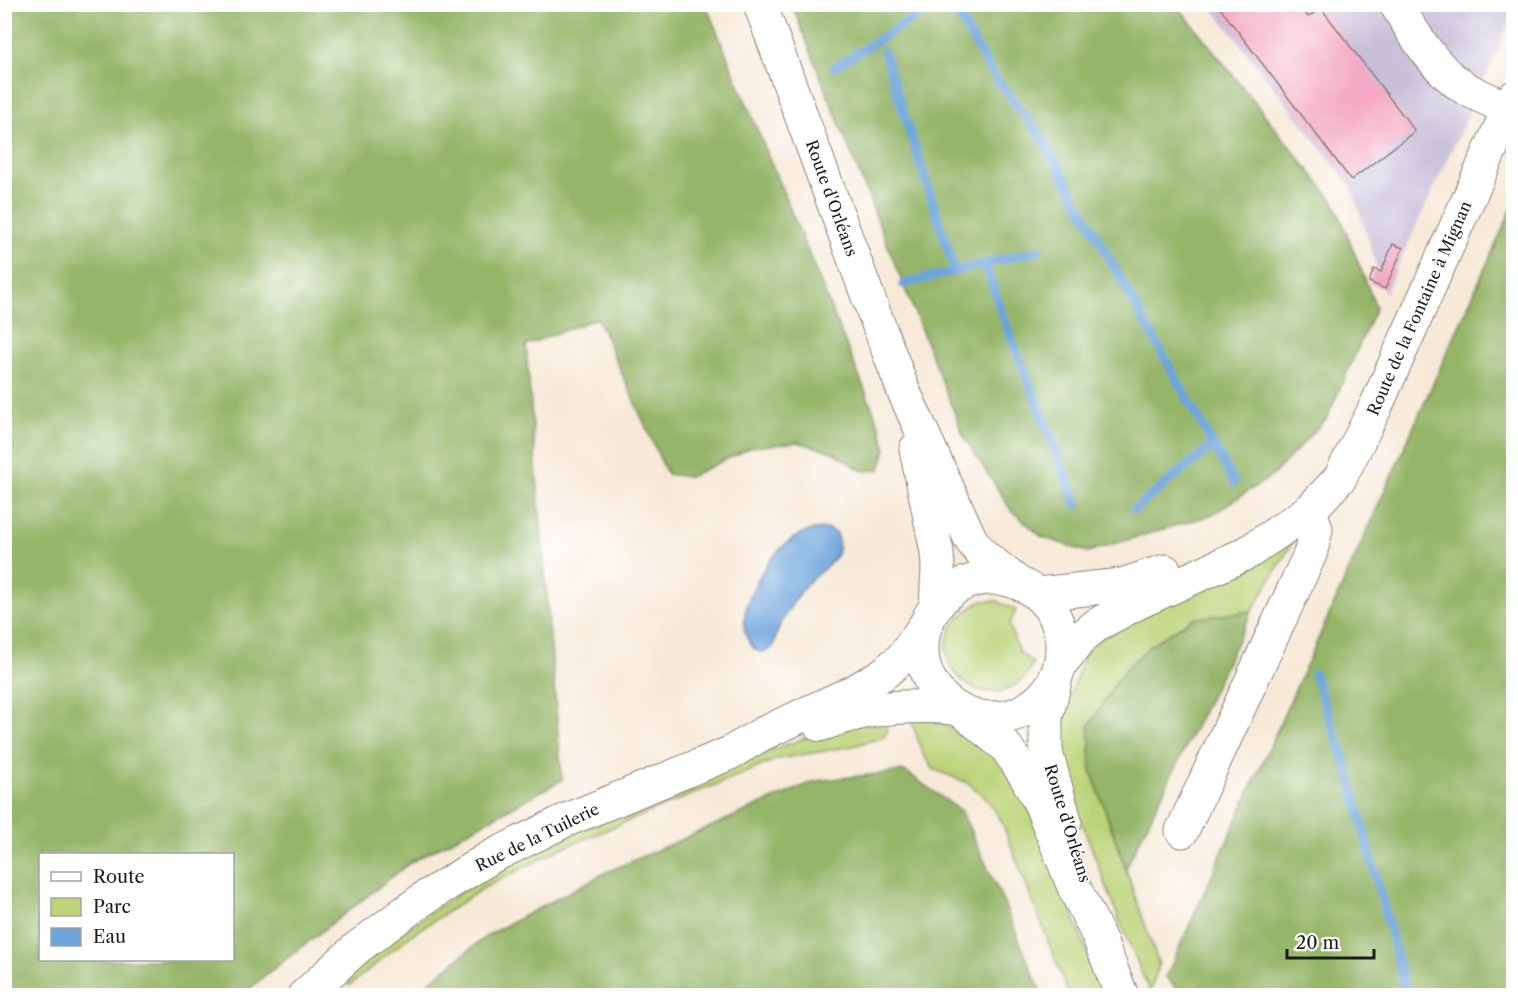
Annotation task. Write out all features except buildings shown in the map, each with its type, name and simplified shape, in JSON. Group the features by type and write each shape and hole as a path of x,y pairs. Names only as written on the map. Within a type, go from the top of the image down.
{"street":[{"name":"Route d'Orléans","path":"760,4 904,392 971,540 984,556 1028,588"},
{"path":"1396,4 1415,35 1452,79 1466,88 1511,103"},
{"name":"Route de la Fontaine à Mignan","path":"1059,670 1083,636 1098,624 1137,603 1247,553 1300,516 1340,478 1360,439 1511,103"},
{"name":"Route d'Orléans","path":"904,392 938,552 939,567 932,614"},
{"path":"1182,831 1311,552 1316,529 1300,516"},
{"name":"Route de la Fontaine à Mignan","path":"1028,588 1122,585 1193,563 1300,516"},
{"path":"996,578 1028,588 1050,608 1059,625 1063,643 1059,670 1046,693 1034,705 1018,714 1001,718 984,718 961,711 913,705 847,715 768,745 730,753 762,734 855,691 883,674 903,657 932,614 952,591 973,581 996,578"},
{"path":"932,614 923,637 922,654 925,670 938,692 961,711"},
{"name":"Route d'Orléans","path":"1059,670 1046,717 1046,752 1058,800 1088,889 1097,933"},
{"name":"Route d'Orléans","path":"961,711 993,734 1016,759 1041,805 1122,996"},
{"name":"Rue de la Tuilerie","path":"304,996 358,947 423,899 491,857 564,820 730,753"}],"shaded area":[{"path":"1210,5 1513,5 1513,14 1487,74 1385,293 1352,188"}],"green space":[{"path":"5,4 706,5 880,427 886,449 880,470 862,471 833,452 798,442 752,447 689,477 667,474 597,318 526,345 562,780 410,863 243,995 5,995"},
{"path":"792,5 1177,5 1334,202 1376,307 1327,418 1272,476 1211,515 1087,552 1042,537 1011,510 964,437"},
{"path":"1513,206 1513,995 1182,995 1166,977"},
{"path":"1293,542 1252,611 1192,619 1091,770 1159,965 1150,992 1059,764 1057,730 1065,701 1073,689 1083,658 1091,646 1130,619"},
{"path":"983,601 997,601 1016,610 1009,625 1019,652 1033,663 1025,677 1005,690 986,692 968,685 955,672 947,656 948,637 959,618"},
{"path":"1252,611 1126,868 1091,770 1089,726 1121,674 1149,646 1192,619"},
{"path":"910,717 939,721 958,732 977,737 1007,762 1056,869 1103,995 1069,995 1001,820 988,800 968,783 933,769 923,754"},
{"path":"848,723 885,724 888,730 884,737 853,746 778,759 560,849 482,889 410,936 349,986 347,978 402,932 478,881 550,843 771,750"},
{"path":"905,771 962,812 1042,995 413,995 488,935 607,872 815,781"}],"water":[{"path":"827,529 835,532 838,541 836,556 796,598 780,625 772,647 761,652 752,647 746,636 745,612 764,569 785,545 797,537 809,531"}],"waterway":[{"path":"834,67 937,4"},
{"path":"952,4 991,72 1041,136 1234,482"},
{"path":"884,52 955,271"},
{"path":"903,284 1040,250"},
{"path":"985,264 1077,505"},
{"path":"1134,510 1213,445"},
{"path":"1314,674 1349,773 1407,996"}]}
